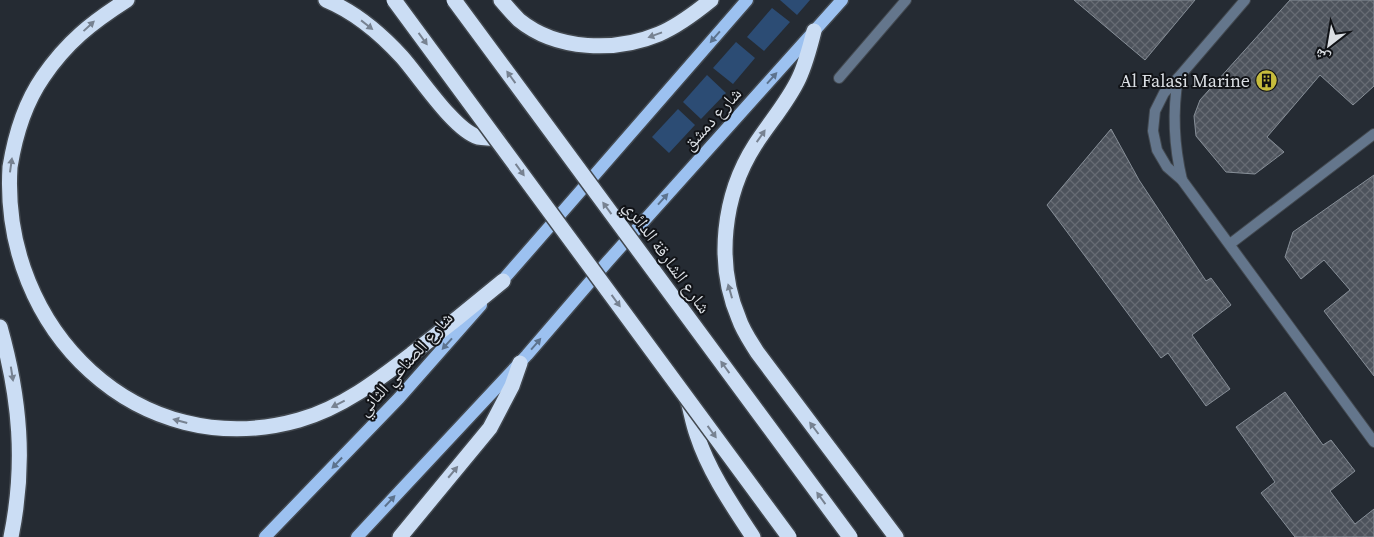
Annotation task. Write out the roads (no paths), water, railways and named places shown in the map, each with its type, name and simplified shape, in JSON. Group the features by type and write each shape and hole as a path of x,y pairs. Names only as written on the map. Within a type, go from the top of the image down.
{"highway":[{"path":"127,0 95,21 66,47 42,79 24,113 13,151 7,190 9,229 18,267 32,304 53,337 79,366 110,391 145,410 182,422 221,428 261,427 299,420 336,406 370,386 503,281"},
{"path":"326,0 357,17 381,36 402,57 441,106 463,128 476,136 497,139"},
{"path":"394,0 789,537"},
{"name":"شارع الشارقة الدائري","path":"454,0 850,537"},
{"path":"501,0 520,20 540,33 560,41 588,46 614,45 659,34 683,21 711,0"},
{"path":"814,31 805,65 799,79 754,146 739,177 729,210 724,247 728,284 739,320 757,352 896,537"},
{"path":"0,327 10,364 18,414 20,464 16,515 11,537"},
{"path":"400,537 490,428 512,386 520,363"},
{"path":"688,399 696,435 711,468 728,500 753,537"}],"main road":[{"name":"شارع الصناعي الثاني","path":"265,537 392,405 503,281 747,0"},
{"name":"شارع دمشق","path":"520,363 842,0"},
{"path":"357,537 520,363"}],"street":[{"path":"839,78 906,0"},
{"path":"1245,0 1164,92 1155,111 1153,131 1157,150 1167,167 1182,180 1230,244 1374,442"},
{"path":"1178,78 1174,98 1174,140 1182,180"},
{"path":"1230,244 1374,134"}],"place":[{"name":"Al Falasi Marine","path":"1266,81"}]}
